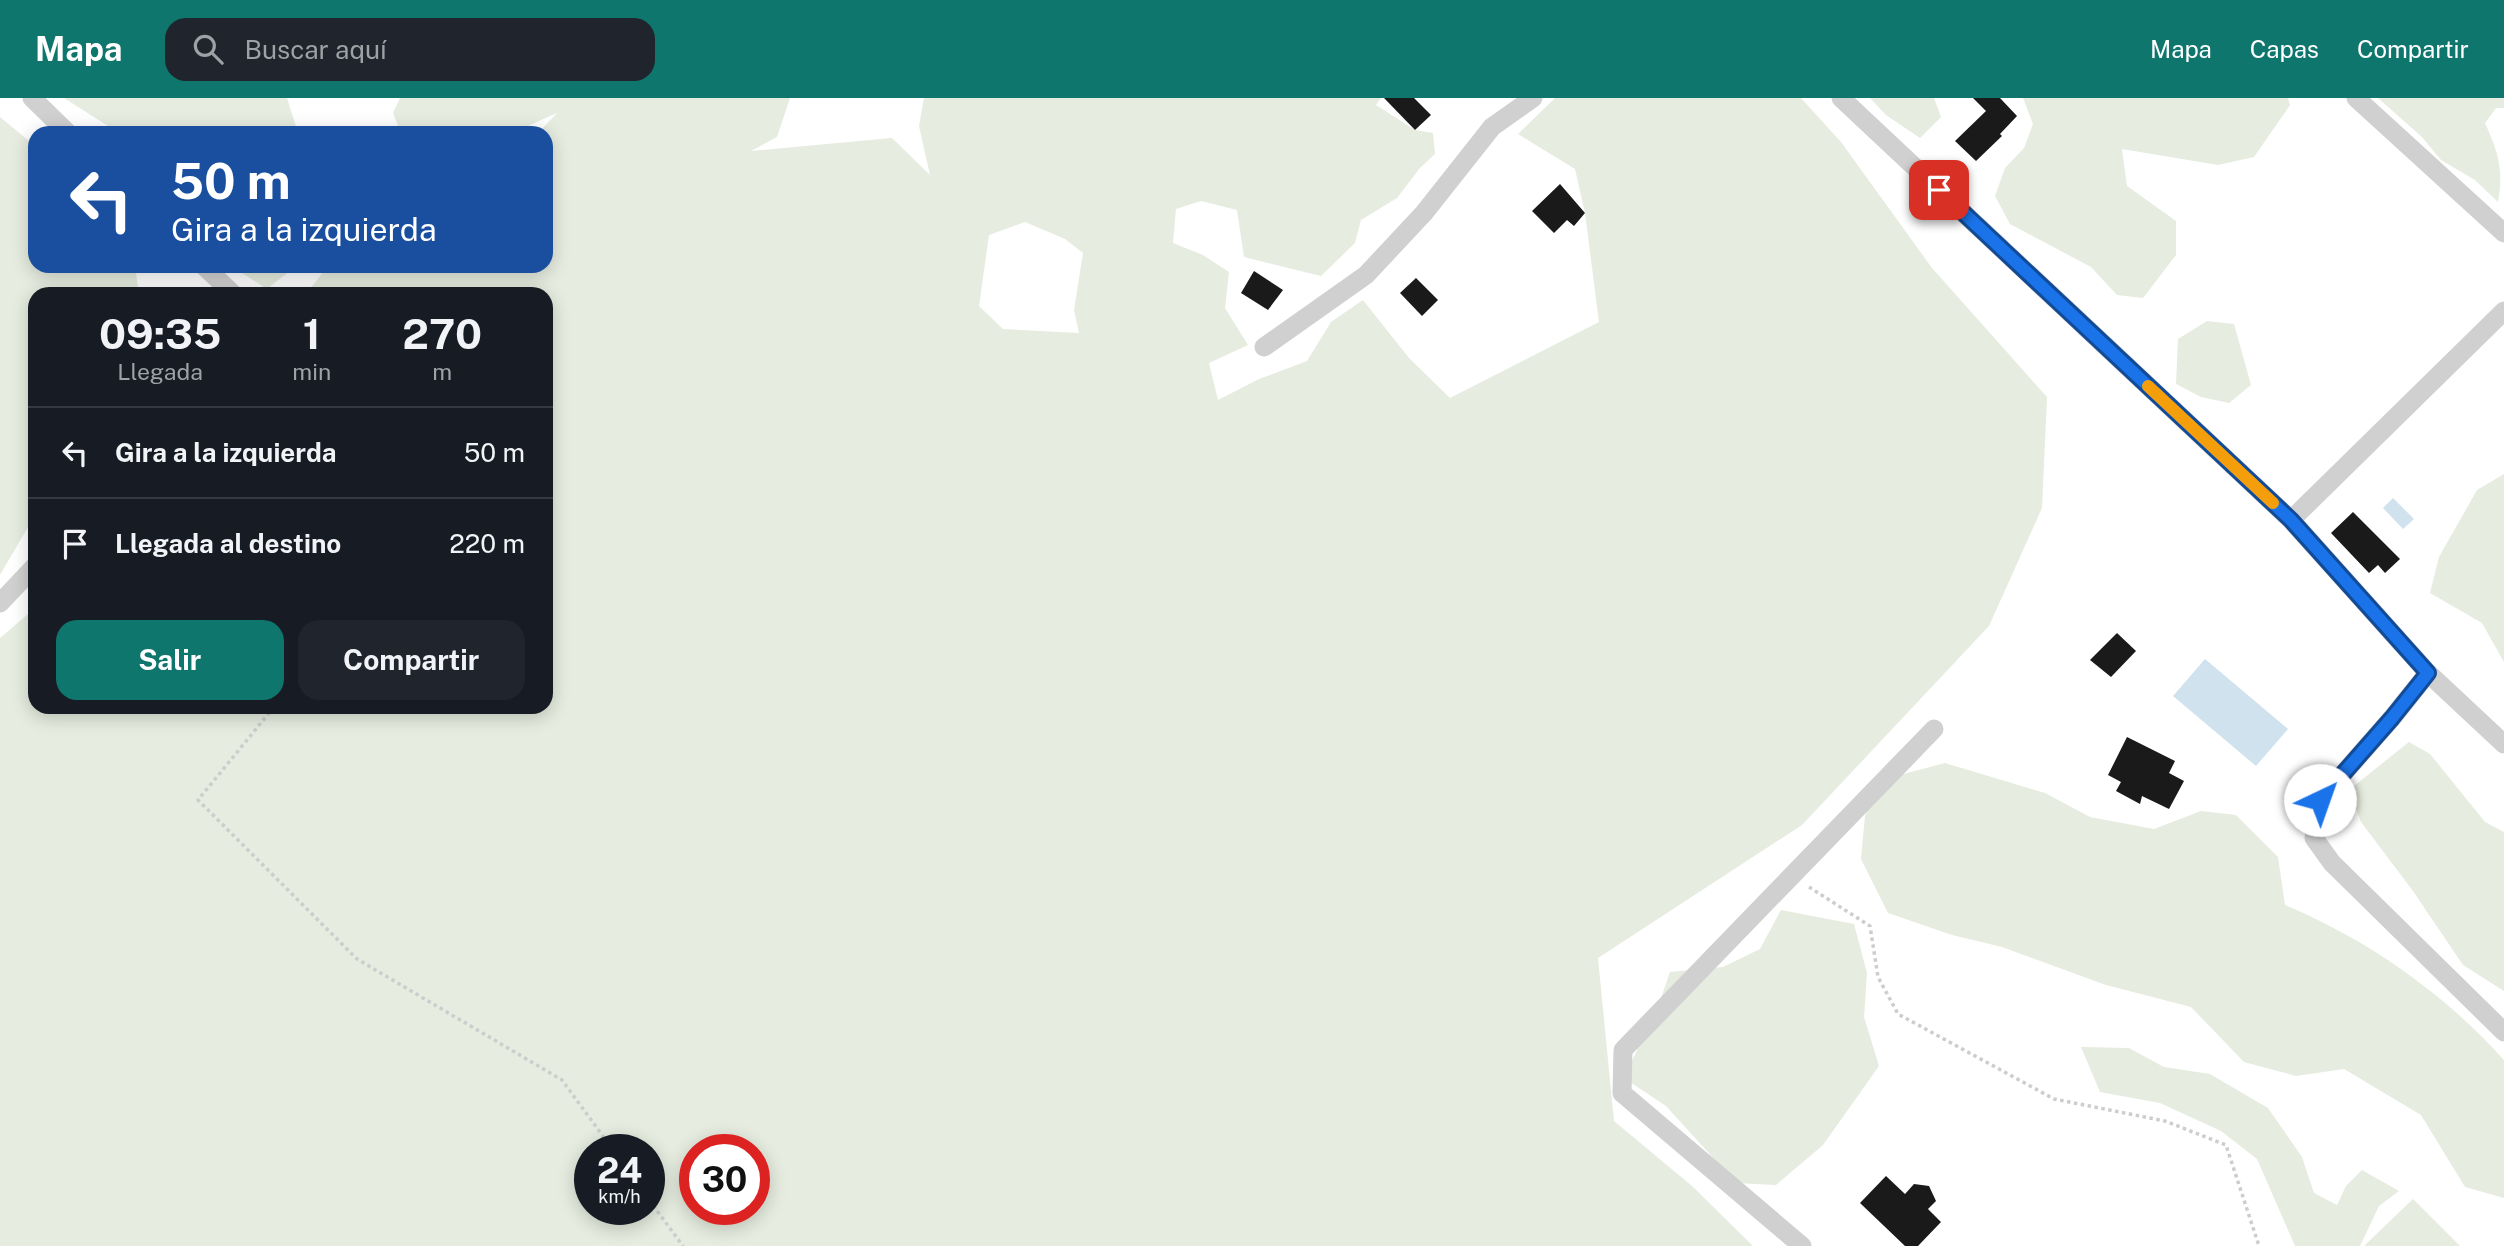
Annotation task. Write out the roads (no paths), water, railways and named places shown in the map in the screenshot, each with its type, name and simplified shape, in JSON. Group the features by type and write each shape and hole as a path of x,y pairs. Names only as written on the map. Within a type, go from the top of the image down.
{"street":[{"path":"32,98 61,126"},
{"path":"1264,347 1366,275 1424,213 1492,127 1533,98"},
{"path":"1841,98 2291,520 2428,673 2504,744"},
{"path":"2356,98 2504,233"},
{"path":"211,273 226,287"},
{"path":"2291,520 2504,311"},
{"path":"0,603 28,573"},
{"path":"2428,673 2320,800 2314,838 2332,863 2504,1032"},
{"path":"1802,1246 1622,1093 1623,1050 1934,729"}],"water":[{"path":"2393,498 2414,519 2403,529 2383,508"},
{"path":"2205,659 2288,729 2256,766 2173,696"}]}
